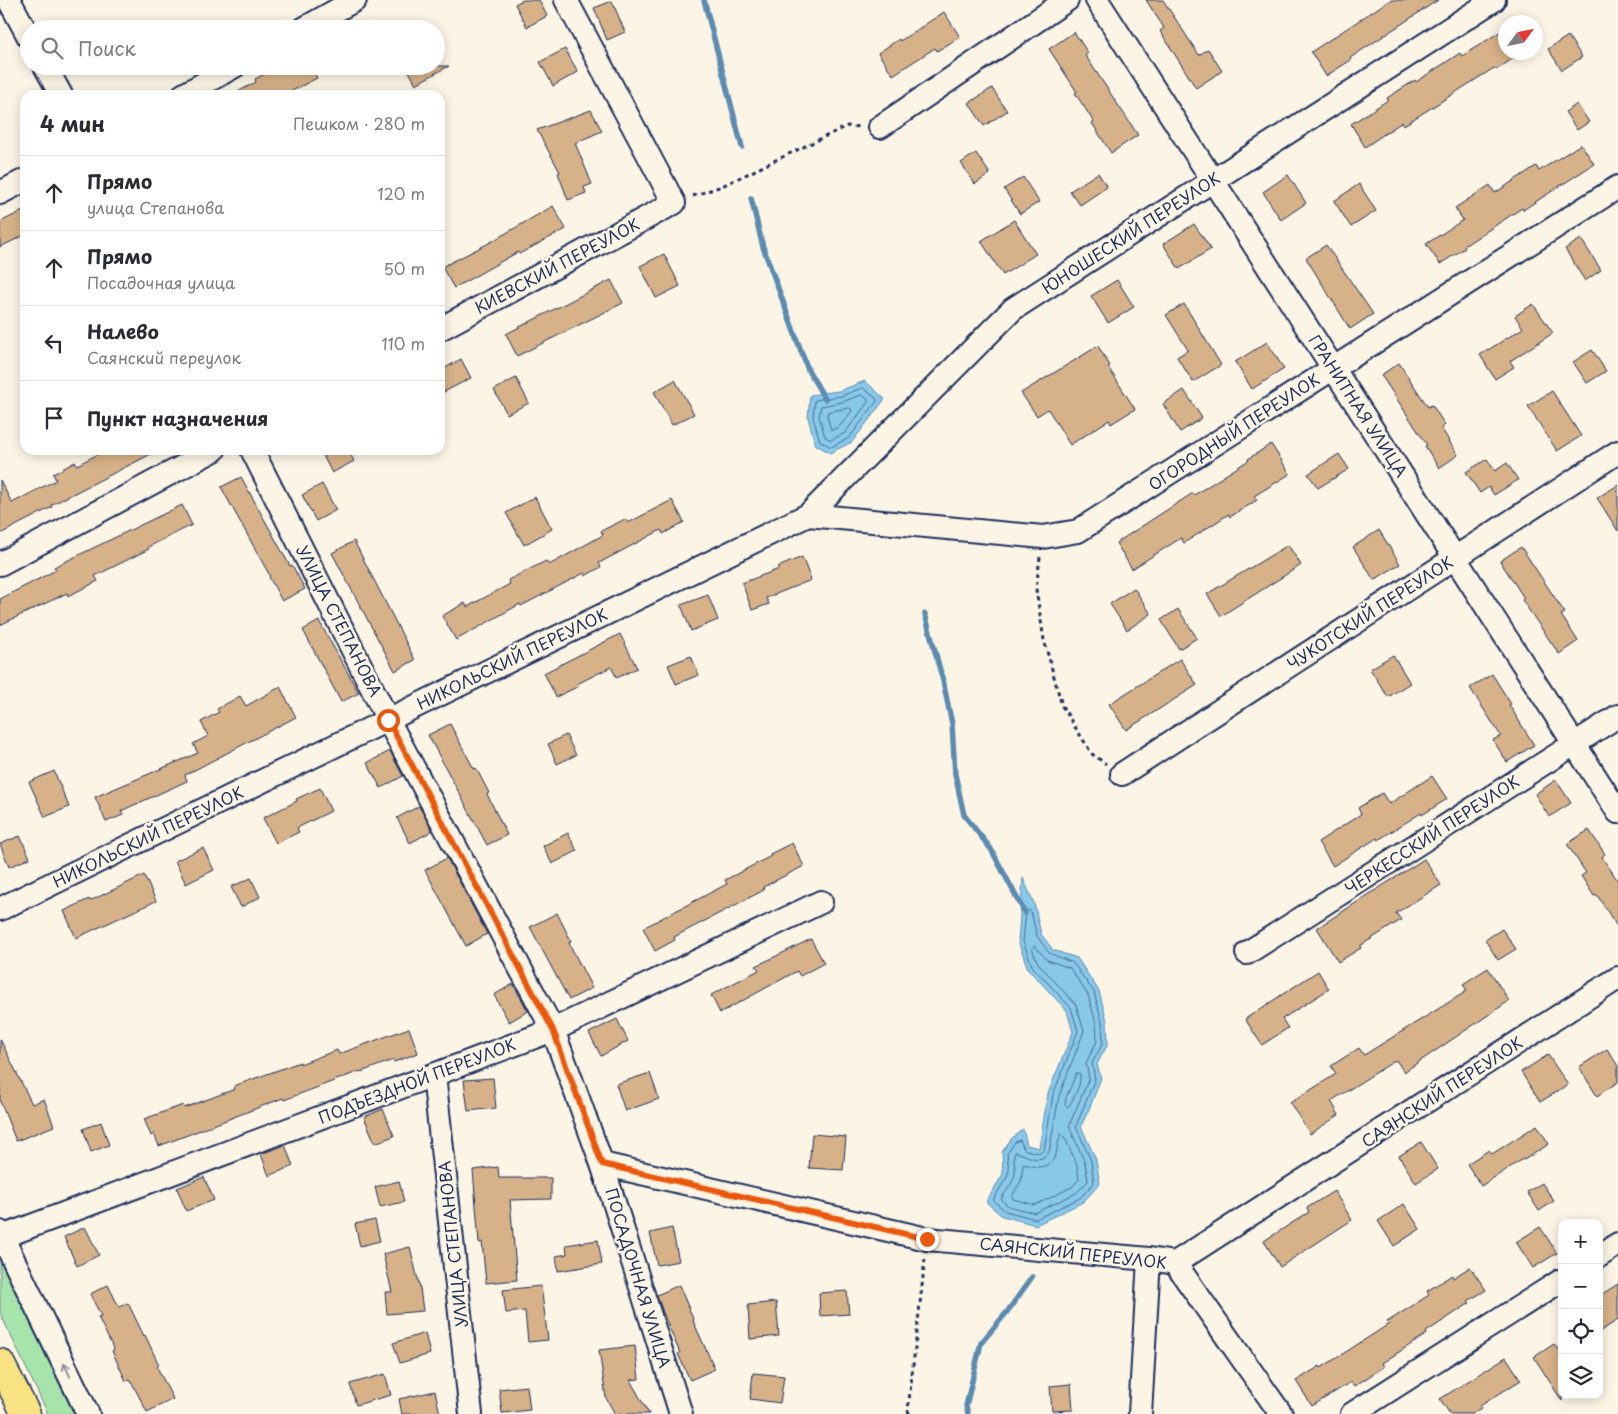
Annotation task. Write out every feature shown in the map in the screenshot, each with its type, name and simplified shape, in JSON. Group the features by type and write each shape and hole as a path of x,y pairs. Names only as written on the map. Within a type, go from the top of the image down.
{"main road":[{"path":"0,1363 26,1414"}],"street":[{"path":"8,0 20,21"},
{"path":"318,20 354,0"},
{"path":"566,0 674,203"},
{"path":"880,127 1067,0"},
{"name":"ГРАНИТНАЯ УЛИЦА","path":"1097,0 1618,812"},
{"name":"ЮНОШЕСКИЙ ПЕРЕУЛОК","path":"808,515 1013,309 1494,0"},
{"path":"50,75 58,90"},
{"path":"192,90 219,75"},
{"path":"0,193 20,183"},
{"name":"ОГОРОДНЫЙ ПЕРЕУЛОК","path":"808,515 1043,536 1078,532 1618,187"},
{"name":"КИЕВСКИЙ ПЕРЕУЛОК","path":"445,325 674,203"},
{"name":"ЧУКОТСКИЙ ПЕРЕУЛОК","path":"1122,774 1618,452"},
{"path":"0,564 205,455"},
{"name":"УЛИЦА СТЕПАНОВА","path":"255,455 388,720 553,1030"},
{"name":"НИКОЛЬСКИЙ ПЕРЕУЛОК","path":"0,909 808,515"},
{"name":"ЧЕРКЕССКИЙ ПЕРЕУЛОК","path":"1247,954 1618,716"},
{"name":"ПОДЪЕЗДНОЙ ПЕРЕУЛОК","path":"1,1234 553,1030 821,902"},
{"name":"САЯНСКИЙ ПЕРЕУЛОК","path":"602,1164 927,1239 1175,1263 1618,978"},
{"name":"ПОСАДОЧНАЯ УЛИЦА","path":"553,1030 602,1164 675,1412"},
{"name":"УЛИЦА СТЕПАНОВА","path":"434,1075 471,1414"},
{"path":"1,1234 88,1414"},
{"path":"1603,1253 1618,1244"},
{"path":"1140,1414 1149,1259"},
{"path":"1175,1263 1281,1414"},
{"path":"1352,1414 1558,1283"}],"path":[{"path":"674,203 722,186 847,126 880,127"},
{"path":"1043,536 1036,589 1044,640 1062,706 1092,754 1122,774"},
{"path":"909,1414 927,1239"}],"green space":[{"path":"0,1261 74,1414 48,1414 0,1313"}],"water":[{"path":"865,381 885,399 852,442 830,453 815,444 808,417 810,395 839,391"},
{"path":"1023,878 1034,903 1041,934 1053,950 1077,958 1099,991 1107,1021 1108,1044 1097,1064 1101,1078 1081,1126 1096,1160 1100,1184 1083,1202 1036,1225 1002,1216 986,1202 1003,1174 1002,1152 1011,1139 1023,1129 1027,1145 1039,1148 1048,1093 1073,1032 1067,1011 1028,969 1018,941"}],"building":[{"path":"523,0 539,0 547,16 527,27 515,4"},
{"path":"1146,0 1163,0 1199,55 1208,49 1222,71 1196,88 1160,31 1164,28"},
{"path":"1390,0 1438,0 1326,76 1311,52"},
{"path":"612,1 625,32 607,40 594,8"},
{"path":"944,12 960,37 937,51 935,48 893,75 878,53"},
{"path":"1074,32 1088,53 1085,55 1138,135 1111,153 1075,93 1077,92 1049,49"},
{"path":"1498,33 1498,60 1511,60 1496,70 1494,68 1404,125 1402,122 1365,147 1351,124 1415,80 1416,82 1460,53 1462,56"},
{"path":"1568,36 1582,57 1562,70 1548,49"},
{"path":"565,49 578,72 553,86 540,62"},
{"path":"263,75 316,75 317,78 294,90 241,90 256,82 255,79"},
{"path":"411,75 432,75 416,84"},
{"path":"992,88 1007,111 984,126 969,103"},
{"path":"1577,104 1589,122 1577,130 1565,112"},
{"path":"591,110 602,131 575,143 592,184 584,187 586,193 568,200 558,173 560,172 537,130"},
{"path":"1581,144 1594,164 1523,210 1522,208 1440,264 1426,244 1463,220 1455,208 1490,185 1495,193 1536,166 1539,171"},
{"path":"976,153 990,174 975,184 961,163"},
{"path":"1098,173 1107,187 1080,205 1070,191"},
{"path":"1288,175 1306,203 1281,220 1263,192"},
{"path":"1023,177 1039,202 1020,214 1004,189"},
{"path":"1359,184 1376,211 1351,227 1334,201"},
{"path":"553,206 566,229 519,254 518,252 454,288 445,272 445,265 489,243"},
{"path":"20,212 20,237 0,247 0,222"},
{"path":"1014,220 1036,254 1003,275 981,241"},
{"path":"1194,224 1211,249 1179,269 1163,244"},
{"path":"1581,239 1601,270 1585,281 1565,249"},
{"path":"1326,245 1373,314 1350,329 1306,258"},
{"path":"664,254 680,286 656,298 640,266"},
{"path":"611,280 623,303 517,356 506,334"},
{"path":"1117,280 1134,307 1108,323 1091,296"},
{"path":"1184,304 1221,365 1193,382 1177,357 1188,350 1166,315"},
{"path":"1533,304 1553,333 1510,361 1514,367 1495,379 1480,355 1523,328 1515,316"},
{"path":"1267,342 1284,369 1252,389 1235,362"},
{"path":"1098,346 1110,366 1108,367 1135,409 1111,424 1109,420 1070,445 1048,409 1037,416 1021,393"},
{"path":"1592,350 1606,371 1587,383 1573,362"},
{"path":"461,359 471,378 445,391 445,368"},
{"path":"1399,363 1428,407 1432,405 1445,425 1441,428 1458,455 1439,468 1425,446 1427,445 1381,375"},
{"path":"516,378 529,403 507,414 494,390"},
{"path":"675,380 694,414 672,425 654,392"},
{"path":"1184,390 1202,418 1180,432 1163,404"},
{"path":"1552,391 1581,436 1557,451 1528,406"},
{"path":"1271,444 1290,474 1254,496 1257,500 1230,517 1229,514 1184,543 1181,538 1132,569 1116,543 1193,493 1194,495 1249,460"},
{"path":"1339,454 1349,469 1318,488 1308,474"},
{"path":"96,455 149,455 51,505 52,507 0,534 0,480 12,503 56,480 53,474 75,462 77,465"},
{"path":"323,455 351,455 354,461 332,473"},
{"path":"1487,459 1495,471 1507,463 1518,480 1494,495 1489,487 1480,493 1466,472"},
{"path":"241,477 290,566 292,565 305,589 282,601 221,487"},
{"path":"322,484 336,510 316,521 302,495"},
{"path":"1618,485 1618,531 1597,498"},
{"path":"535,497 552,529 524,545 506,513"},
{"path":"672,500 684,522 663,534 661,530 599,563 601,567 585,576 584,573 521,606 520,604 456,640 442,616 465,603 467,607 510,584 508,580 546,561 549,565 603,535 601,531 625,519 628,523"},
{"path":"182,505 192,525 95,576 98,581 68,596 67,593 0,625 0,599 56,570 54,567"},
{"path":"1379,530 1400,564 1374,580 1353,547"},
{"path":"354,541 415,660 395,671 332,553"},
{"path":"1288,545 1301,565 1221,616 1207,594"},
{"path":"1521,547 1565,613 1561,615 1578,641 1559,654 1522,600 1524,598 1500,561"},
{"path":"802,557 811,580 766,598 769,604 752,610 742,583 779,569 778,567"},
{"path":"1134,588 1151,614 1127,630 1110,604"},
{"path":"708,595 718,620 691,631 681,605"},
{"path":"1178,609 1197,638 1179,649 1161,620"},
{"path":"319,621 359,693 341,702 303,630"},
{"path":"620,634 637,668 617,678 611,667 556,697 544,673"},
{"path":"1393,655 1410,683 1388,697 1370,669"},
{"path":"691,656 699,675 676,684 668,665"},
{"path":"1180,659 1197,685 1126,730 1109,704"},
{"path":"1492,674 1534,745 1507,762 1493,740 1501,736 1470,688"},
{"path":"280,687 296,717 185,775 187,781 121,811 123,815 106,822 95,797 198,753 193,744 208,736 201,722 219,712 217,709 240,696 246,706"},
{"path":"450,724 489,793 487,794 507,835 487,845 428,735"},
{"path":"566,735 576,755 557,764 548,744"},
{"path":"390,751 403,776 381,788 367,763"},
{"path":"54,771 69,807 45,817 29,782"},
{"path":"1432,776 1447,799 1378,840 1377,838 1333,866 1318,842 1361,814 1358,808 1382,793 1389,804"},
{"path":"1556,780 1571,803 1549,817 1535,794"},
{"path":"320,788 331,811 297,828 299,832 276,843 263,818"},
{"path":"419,806 432,831 410,843 397,818"},
{"path":"1589,830 1605,854 1602,857 1618,881 1618,928 1597,895 1594,896 1581,876 1586,873 1567,844"},
{"path":"568,833 577,851 552,864 543,846"},
{"path":"20,836 30,858 9,867 0,844"},
{"path":"792,843 804,866 763,887 764,890 674,937 675,940 655,951 643,928 727,884 725,880"},
{"path":"203,848 214,870 186,884 175,861"},
{"path":"447,858 487,934 466,946 425,870"},
{"path":"1424,859 1441,885 1396,913 1401,920 1338,962 1317,928"},
{"path":"144,875 156,901 76,938 64,911 89,899 90,901"},
{"path":"251,878 260,897 241,907 231,887"},
{"path":"557,913 571,941 569,943 592,988 569,1000 530,927"},
{"path":"1502,929 1516,949 1498,960 1485,940"},
{"path":"811,939 824,963 800,976 797,971 720,1013 711,995 759,970 756,966"},
{"path":"1488,968 1509,1001 1404,1072 1396,1060 1331,1101 1339,1115 1310,1134 1290,1103 1336,1074 1331,1066 1359,1048 1364,1055 1467,991 1463,984"},
{"path":"1318,971 1329,989 1282,1019 1288,1028 1262,1045 1245,1019"},
{"path":"513,984 528,1011 509,1022 494,995"},
{"path":"617,1019 628,1041 601,1056 589,1033"},
{"path":"409,1028 418,1053 360,1071 284,1100 283,1098 159,1146 154,1134 151,1136 144,1119 183,1105 184,1108 235,1089 234,1086 300,1062 300,1064 337,1050 339,1054"},
{"path":"0,1039 32,1104 44,1099 54,1126 16,1141 0,1101"},
{"path":"1607,1049 1618,1066 1618,1082 1597,1096 1579,1067"},
{"path":"1548,1055 1568,1085 1540,1102 1521,1072"},
{"path":"650,1073 659,1099 625,1111 616,1084"},
{"path":"493,1078 496,1108 468,1111 464,1080"},
{"path":"383,1109 394,1136 375,1143 364,1117"},
{"path":"101,1122 109,1145 91,1152 83,1129"},
{"path":"1537,1125 1549,1144 1481,1186 1467,1164 1489,1150 1492,1154"},
{"path":"812,1134 846,1137 843,1170 809,1168"},
{"path":"1421,1142 1438,1169 1416,1183 1399,1156"},
{"path":"285,1145 293,1166 269,1176 261,1154"},
{"path":"498,1167 499,1178 551,1178 551,1199 510,1200 517,1280 486,1283 482,1242 479,1243 473,1170"},
{"path":"204,1177 214,1200 186,1211 177,1188"},
{"path":"399,1181 404,1202 380,1207 375,1187"},
{"path":"1542,1183 1554,1201 1539,1211 1527,1192"},
{"path":"1334,1191 1352,1220 1280,1267 1264,1241 1309,1212 1307,1208"},
{"path":"1404,1204 1420,1229 1394,1246 1378,1221"},
{"path":"375,1220 380,1241 360,1246 355,1224"},
{"path":"85,1227 99,1255 77,1266 64,1237"},
{"path":"1540,1227 1557,1253 1533,1268 1516,1242"},
{"path":"672,1228 679,1261 657,1265 650,1233"},
{"path":"598,1240 602,1264 558,1271 556,1256 567,1254 566,1245"},
{"path":"410,1247 420,1288 423,1311 387,1314 385,1292 392,1292 383,1254"},
{"path":"1470,1267 1486,1290 1426,1332 1427,1334 1382,1363 1384,1367 1354,1386 1351,1382 1312,1406 1296,1381 1320,1366 1321,1368 1389,1324 1387,1322 1429,1295 1427,1291 1452,1275 1453,1278"},
{"path":"1618,1284 1618,1320 1603,1329 1603,1309 1603,1293"},
{"path":"108,1285 119,1307 128,1303 145,1335 159,1365 157,1367 173,1399 147,1412 130,1379 126,1381 98,1317 101,1316 90,1294"},
{"path":"679,1285 715,1369 690,1380 678,1354 680,1353 657,1295"},
{"path":"541,1286 548,1340 528,1342 525,1311 506,1313 503,1290"},
{"path":"847,1291 849,1314 820,1316 819,1293"},
{"path":"776,1302 779,1336 750,1339 748,1305"},
{"path":"425,1333 430,1354 400,1363 393,1343"},
{"path":"1554,1344 1558,1350 1558,1395 1534,1357"},
{"path":"635,1346 639,1379 630,1380 649,1414 615,1414 606,1398 599,1350"},
{"path":"1506,1357 1521,1380 1480,1406 1481,1408 1472,1414 1450,1414 1440,1399"},
{"path":"753,1373 784,1376 780,1403 750,1399"},
{"path":"385,1374 391,1395 356,1405 350,1384"},
{"path":"1071,1384 1073,1410 1052,1411 1050,1386"},
{"path":"527,1386 530,1410 502,1413 499,1389"},
{"path":"435,1391 440,1414 402,1414 399,1399"}],"waterway":[{"path":"704,0 742,147"},
{"path":"751,198 763,247 808,370 825,399"},
{"path":"925,614 943,681 952,724 955,774 964,815 991,849 1025,913"},
{"path":"968,1414 966,1406 981,1343 1007,1312 1032,1277"}],"route":[{"path":"388,720 553,1030 602,1164 927,1239"}]}
